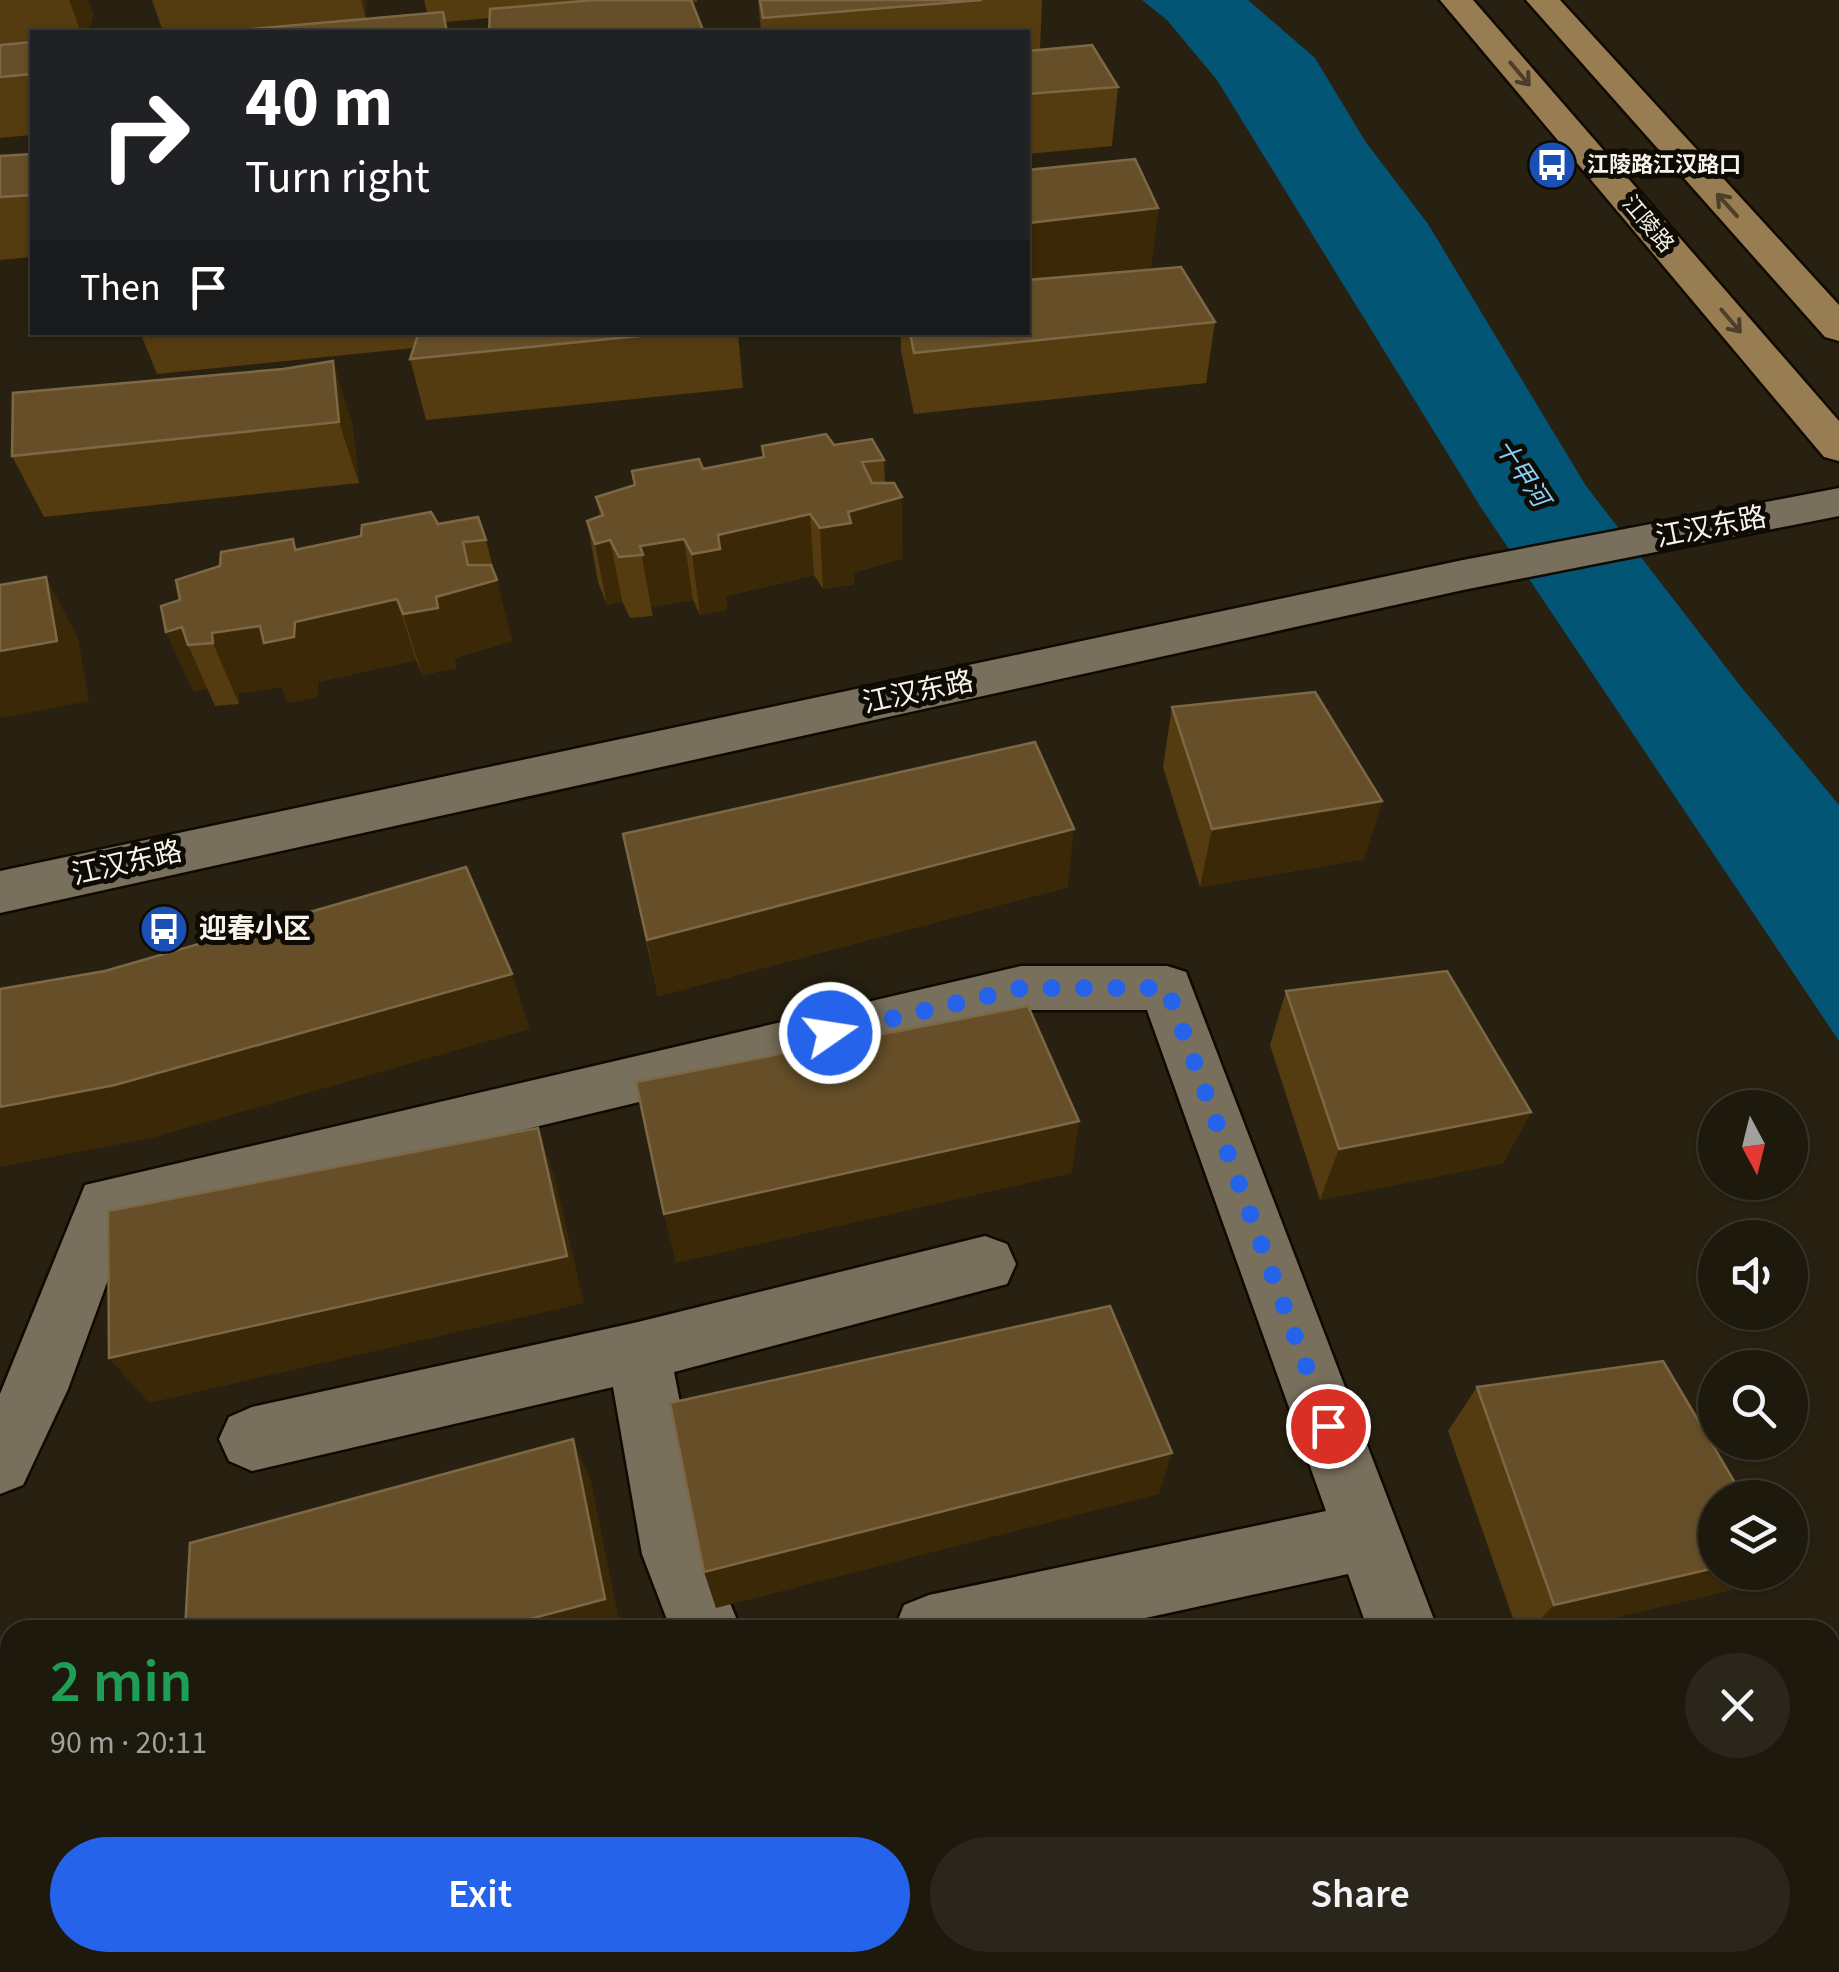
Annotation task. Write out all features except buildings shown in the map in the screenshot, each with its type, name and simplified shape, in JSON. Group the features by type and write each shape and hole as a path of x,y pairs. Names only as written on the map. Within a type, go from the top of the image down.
{"main road":[{"name":"江陵路","path":"1456,0 1839,448"},
{"path":"1542,0 1839,329"}],"street":[{"name":"江汉东路","path":"0,892 1463,575 1839,502"},
{"path":"0,1462 36,1388 106,1204 1021,988 1167,988 1399,1620"},
{"path":"252,1439 638,1352 985,1264"},
{"path":"638,1352 676,1554 702,1620"},
{"path":"975,1620 1368,1536"}],"water":[{"name":"十甲河","path":"1142,0 1248,0 1315,58 1365,141 1428,224 1586,486 1742,688 1839,805 1839,1041 1480,506 1217,80 1167,20"}],"place":[{"name":"江陵路江汉路口","path":"1552,165"},
{"name":"迎春小区","path":"164,929"}],"route":[{"path":"830,1033 1021,988 1167,988 1328,1426"}]}
